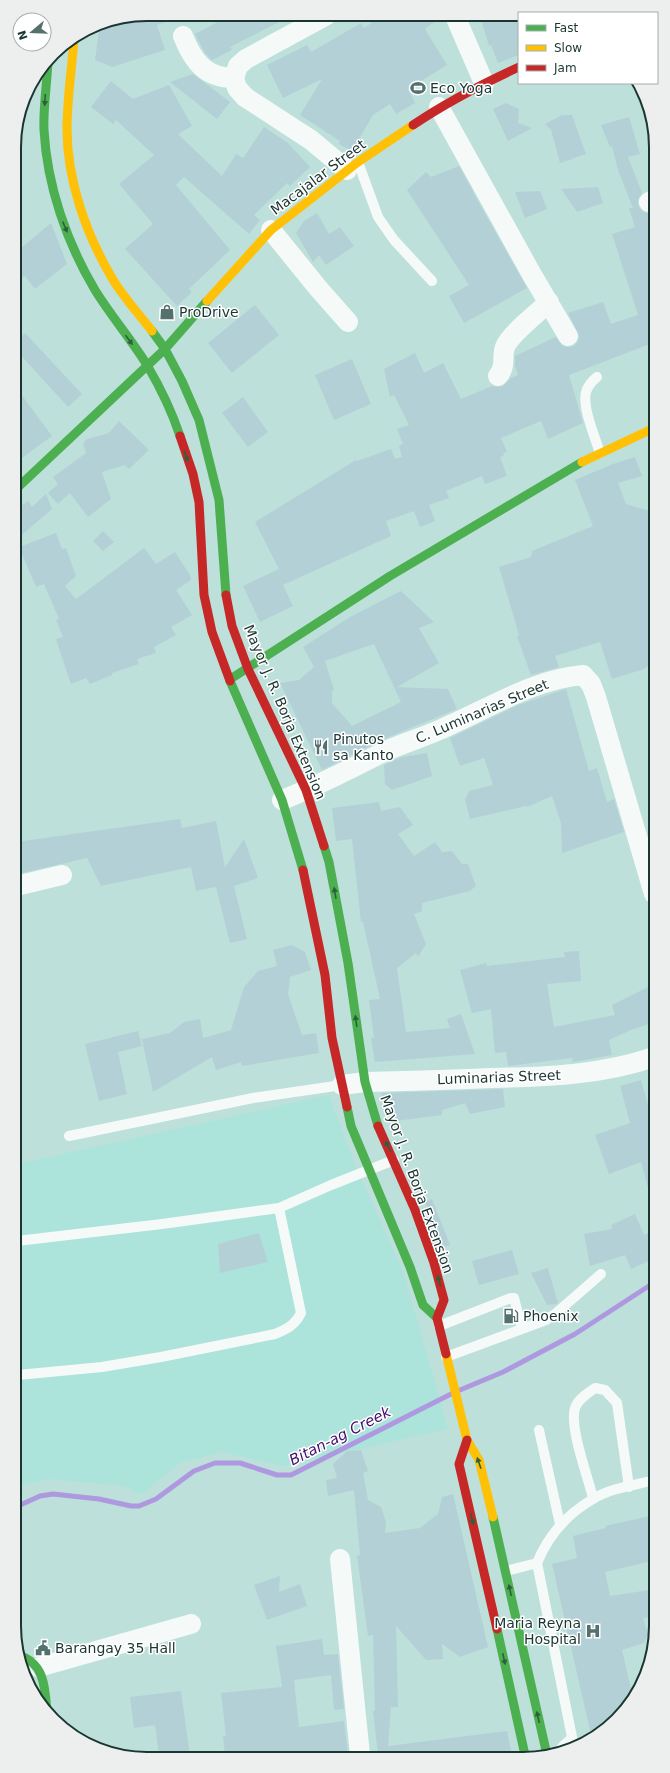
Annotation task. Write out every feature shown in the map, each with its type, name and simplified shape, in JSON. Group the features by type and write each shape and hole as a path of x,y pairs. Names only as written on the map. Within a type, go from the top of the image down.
{"main road":[{"name":"Mayor J. R. Borja Extension","path":"74,45 71,84 55,129 47,163 54,196 79,260 95,290 115,322 147,365 174,419 193,474 199,502 204,595 212,632 230,680 282,800 301,862 325,975 332,1038 351,1126 410,1267 422,1305 438,1322"},
{"name":"Macajalar Street","path":"21,484 165,349 271,230 352,166 440,107 484,83 518,67"},
{"name":"Mayor J. R. Borja Extension","path":"47,70 46,84 55,129 72,174 82,212 98,251 113,279 165,349 182,381 199,420 213,471 219,500 226,593 232,626 248,669 306,790 329,862 348,963 366,1082 377,1123 415,1210 434,1263 444,1300 438,1322"},
{"path":"46,84 71,84"},
{"path":"230,680 288,641 447,541 572,467 649,430"},
{"path":"438,1322 449,1372 467,1440 479,1460 506,1571 508,1629 525,1752"},
{"path":"467,1440 459,1464 545,1750"},
{"path":"25,1657 39,1667 44,1698"}],"street":[{"path":"316,21 246,58 238,66 234,78 237,88 245,97 352,166"},
{"path":"457,21 484,83"},
{"path":"184,36 190,54 199,65 210,73 224,78 234,78"},
{"path":"440,107 568,336"},
{"path":"271,230 348,322"},
{"path":"498,376 502,371 504,349 509,340 549,302"},
{"name":"C. Luminarias Street","path":"282,800 387,751 447,727 526,690 568,676 583,675 591,684 596,697 649,877"},
{"path":"21,885 62,874"},
{"name":"Luminarias Street","path":"342,1085 366,1082 547,1077 582,1073 626,1065 649,1058"},
{"path":"340,1559 360,1752"},
{"path":"39,1667 191,1624"}],"lane":[{"path":"352,166 378,217 394,240 432,281"},
{"path":"597,377 590,384 586,392 586,406 600,453"},
{"path":"69,1136 253,1098 342,1085"},
{"path":"21,1241 162,1224 279,1208 330,1185 394,1160"},
{"path":"21,1375 102,1367 161,1357 275,1334 287,1329 297,1322 300,1313 279,1208"},
{"path":"446,1357 546,1320 602,1274"},
{"path":"438,1322 514,1298 522,1329"},
{"path":"593,1498 574,1426 575,1407 583,1396 594,1388 605,1390 617,1403 629,1486"},
{"path":"539,1430 560,1524"},
{"path":"573,1741 537,1564 549,1538 560,1524 593,1498 629,1486 649,1481"},
{"path":"506,1571 537,1564"}],"shaded area":[{"path":"329,1095 355,1165 403,1271 448,1429 284,1466 221,1452 180,1463 141,1495 124,1486 48,1479 21,1485 21,1163"}],"building":[{"path":"170,21 157,25 165,50 112,67 95,60 99,31 114,25 130,22"},
{"path":"220,21 281,21 230,47 232,50 212,60 205,53 195,34"},
{"path":"374,21 435,21 425,29 447,65 408,89 415,103 396,114 390,104 373,115 352,151 339,144 340,141 300,115 322,79 283,98 267,65 307,45 311,52 361,23 364,28"},
{"path":"482,21 518,21 518,55 498,63 491,45 489,46"},
{"path":"193,74 230,102 217,119 170,82"},
{"path":"111,81 133,99 169,85 192,126 178,134 222,176 236,154 243,158 264,127 288,143 310,167 290,186 287,183 254,215 260,220 249,234 184,177 176,185 230,250 189,289 192,292 177,306 125,249 153,224 119,184 154,155 116,120 113,124 91,107"},
{"path":"506,103 519,109 518,123 532,128 508,141 493,109"},
{"path":"562,115 572,115 586,154 560,163 551,130 545,124"},
{"path":"629,117 640,154 628,157 642,193 638,199 638,205 642,211 649,213 649,344 569,375 583,423 548,439 541,421 501,438 507,452 503,453 504,456 500,457 507,476 485,484 482,476 446,491 449,498 429,505 435,521 420,527 414,511 386,521 391,536 283,585 293,606 260,622 243,586 279,569 255,522 356,460 357,461 391,449 395,459 402,457 399,446 403,444 397,429 409,425 394,395 390,397 384,369 415,353 424,373 443,363 461,399 492,386 503,386 511,378 518,375 515,366 515,356 556,337 563,346 574,346 578,341 579,336 568,313 603,302 611,324 638,315 612,234 635,227 629,208 633,208 618,170 612,146 610,147 601,125"},
{"path":"459,166 474,193 472,194 474,194 527,288 464,323 449,296 469,285 407,190 426,172 431,177"},
{"path":"598,187 603,203 577,212 561,189"},
{"path":"540,191 547,209 525,218 515,192"},
{"path":"317,213 329,234 340,227 354,246 326,265 319,255 313,262 296,233 304,221"},
{"path":"51,223 67,264 35,289 25,276 21,277 21,248"},
{"path":"255,305 279,335 232,373 208,343"},
{"path":"25,333 82,394 68,407 21,356 21,337"},
{"path":"352,359 371,404 334,420 315,375"},
{"path":"21,394 52,436 21,459"},
{"path":"243,397 268,432 248,447 222,413"},
{"path":"119,421 149,450 129,469 125,465 102,472 111,499 88,517 70,493 58,504 48,493 58,484 53,477 86,453 83,443 87,439 109,433"},
{"path":"635,457 642,476 618,483 626,504 649,511 649,665 644,669 612,679 600,642 555,656 559,667 531,675 517,636 519,635 499,567 531,557 532,551 593,526 575,480 613,464"},
{"path":"46,494 52,509 21,536 21,506 28,501 32,507"},
{"path":"103,531 114,542 103,551 93,541"},
{"path":"56,533 62,549 66,548 76,576 65,586 76,599 144,548 156,564 175,552 190,575 191,580 176,590 192,615 171,627 176,635 154,647 156,653 137,659 139,664 112,673 112,675 90,684 86,678 71,684 56,639 63,637 56,620 59,619 44,584 36,587 21,552 21,546"},
{"path":"401,591 434,622 419,628 439,663 397,687 448,689 457,709 381,740 322,770 280,683 299,680 314,667 303,647 350,617","holes":["374,644 401,702 352,726 332,703 332,691 334,690 325,661"]},
{"path":"566,689 589,771 597,768 607,802 614,799 624,832 562,853 561,823 552,796 527,807 470,819 465,800 469,791 493,785 484,758 460,766 450,738 518,705"},
{"path":"427,753 432,776 392,790 385,784 384,765 402,757"},
{"path":"379,802 381,811 400,807 413,825 398,834 414,856 435,842 442,852 452,851 462,864 468,864 476,886 470,891 422,903 422,911 414,914 426,944 418,957 416,953 397,968 406,1032 450,1028 447,1019 461,1014 475,1054 375,1062 371,1038 374,1038 369,1000 380,999 363,922 361,922 352,839 336,841 332,808"},
{"path":"180,819 182,828 216,821 225,867 244,839 258,878 234,886 247,939 230,943 216,887 196,891 191,867 101,886 87,858 22,873 21,841"},
{"path":"292,945 305,952 311,970 290,977 288,994 302,1035 316,1033 319,1053 242,1066 241,1062 216,1070 212,1057 153,1092 142,1039 170,1033 184,1022 200,1019 203,1038 231,1030 244,987 258,971 277,966 273,950"},
{"path":"579,951 581,981 547,984 554,1027 615,1015 612,1005 649,986 649,1024 609,1040 612,1055 573,1062 572,1058 508,1066 506,1052 495,1053 491,1009 472,1013 460,970 486,963 487,966 565,957 564,952"},
{"path":"138,1031 142,1046 118,1052 127,1094 99,1101 85,1044"},
{"path":"641,1080 649,1108 649,1192 641,1162 609,1174 595,1135 630,1123 620,1086"},
{"path":"503,1089 505,1107 470,1114 465,1103 442,1110 442,1115 395,1121 381,1093"},
{"path":"432,1199 450,1245 442,1248 425,1202"},
{"path":"635,1214 644,1235 649,1233 649,1261 631,1269 625,1255 590,1266 584,1234 612,1229 611,1225"},
{"path":"259,1233 268,1262 220,1273 218,1244"},
{"path":"512,1250 519,1274 479,1285 472,1261"},
{"path":"548,1268 558,1303 547,1305 531,1273"},
{"path":"361,1450 368,1471 363,1473 368,1500 381,1507 386,1522 385,1533 420,1528 438,1514 442,1497 453,1494 488,1647 460,1657 442,1644 443,1659 426,1660 396,1626 398,1707 391,1707 388,1746 507,1731 511,1752 378,1752 373,1711 375,1711 373,1635 368,1636 357,1556 360,1555 354,1490 328,1496 326,1480 337,1478 333,1464 347,1451"},
{"name":"Maria Reyna Hospital","path":"649,1516 649,1562 605,1572 610,1596 649,1590 649,1617 643,1618 648,1635 644,1643 622,1650 631,1690 623,1703 612,1715 590,1732 552,1564 577,1558 573,1536 606,1528 605,1526"},
{"path":"280,1576 279,1592 300,1584 307,1606 267,1620 254,1585"},
{"path":"322,1639 324,1655 338,1654 344,1709 334,1710 331,1675 294,1680 299,1727 344,1721 348,1752 225,1752 223,1736 226,1736 221,1693 282,1687 276,1646"},
{"path":"181,1691 189,1752 158,1752 155,1725 134,1728 130,1697"}],"waterway":[{"name":"Bitan-ag Creek","path":"460,1390 503,1372 575,1334 649,1286"},
{"name":"Bitan-ag Creek","path":"21,1505 40,1496 53,1494 99,1499 131,1506 139,1506 156,1499 194,1471 215,1463 240,1463 277,1475 291,1475 451,1394"}],"traffic: fast":[{"path":"47,70 44,113 46,151 54,193 67,233 85,272 101,300 147,365 157,382 180,436"},
{"path":"21,484 165,349 207,301"},
{"path":"152,331 165,349 182,381 199,420 219,500 226,595"},
{"path":"232,678 390,576 582,462"},
{"path":"230,681 282,800 303,870"},
{"path":"324,846 329,862 348,963 365,1082 378,1126"},
{"path":"347,1107 351,1126 410,1267 423,1305 437,1318"},
{"path":"493,1517 546,1750"},
{"path":"497,1629 524,1752"},
{"path":"25,1658 34,1664 39,1670 44,1686 46,1701"}],"traffic: slow":[{"path":"73,45 67,129 70,168 74,187 86,225 112,278 121,292 152,331"},
{"path":"207,301 271,230 358,162 413,125"},
{"path":"582,462 649,430"},
{"path":"446,1354 467,1440 479,1460 493,1517"}],"traffic: jam":[{"path":"413,125 465,94 518,67"},
{"path":"180,436 193,474 199,502 204,595 212,632 230,681"},
{"path":"226,595 232,626 248,669 306,790 324,846"},
{"path":"303,870 325,975 332,1038 347,1107"},
{"path":"378,1126 415,1210 434,1263 444,1300 437,1318 446,1354"},
{"path":"467,1440 459,1464 497,1629"}],"place":[{"name":"Eco Yoga","path":"418,88"},
{"name":"ProDrive","path":"167,312"},
{"name":"Pinutos sa Kanto","path":"321,747"},
{"name":"Phoenix","path":"511,1316"},
{"name":"Maria Reyna Hospital","path":"593,1631"},
{"name":"Barangay 35 Hall","path":"43,1648"}]}
